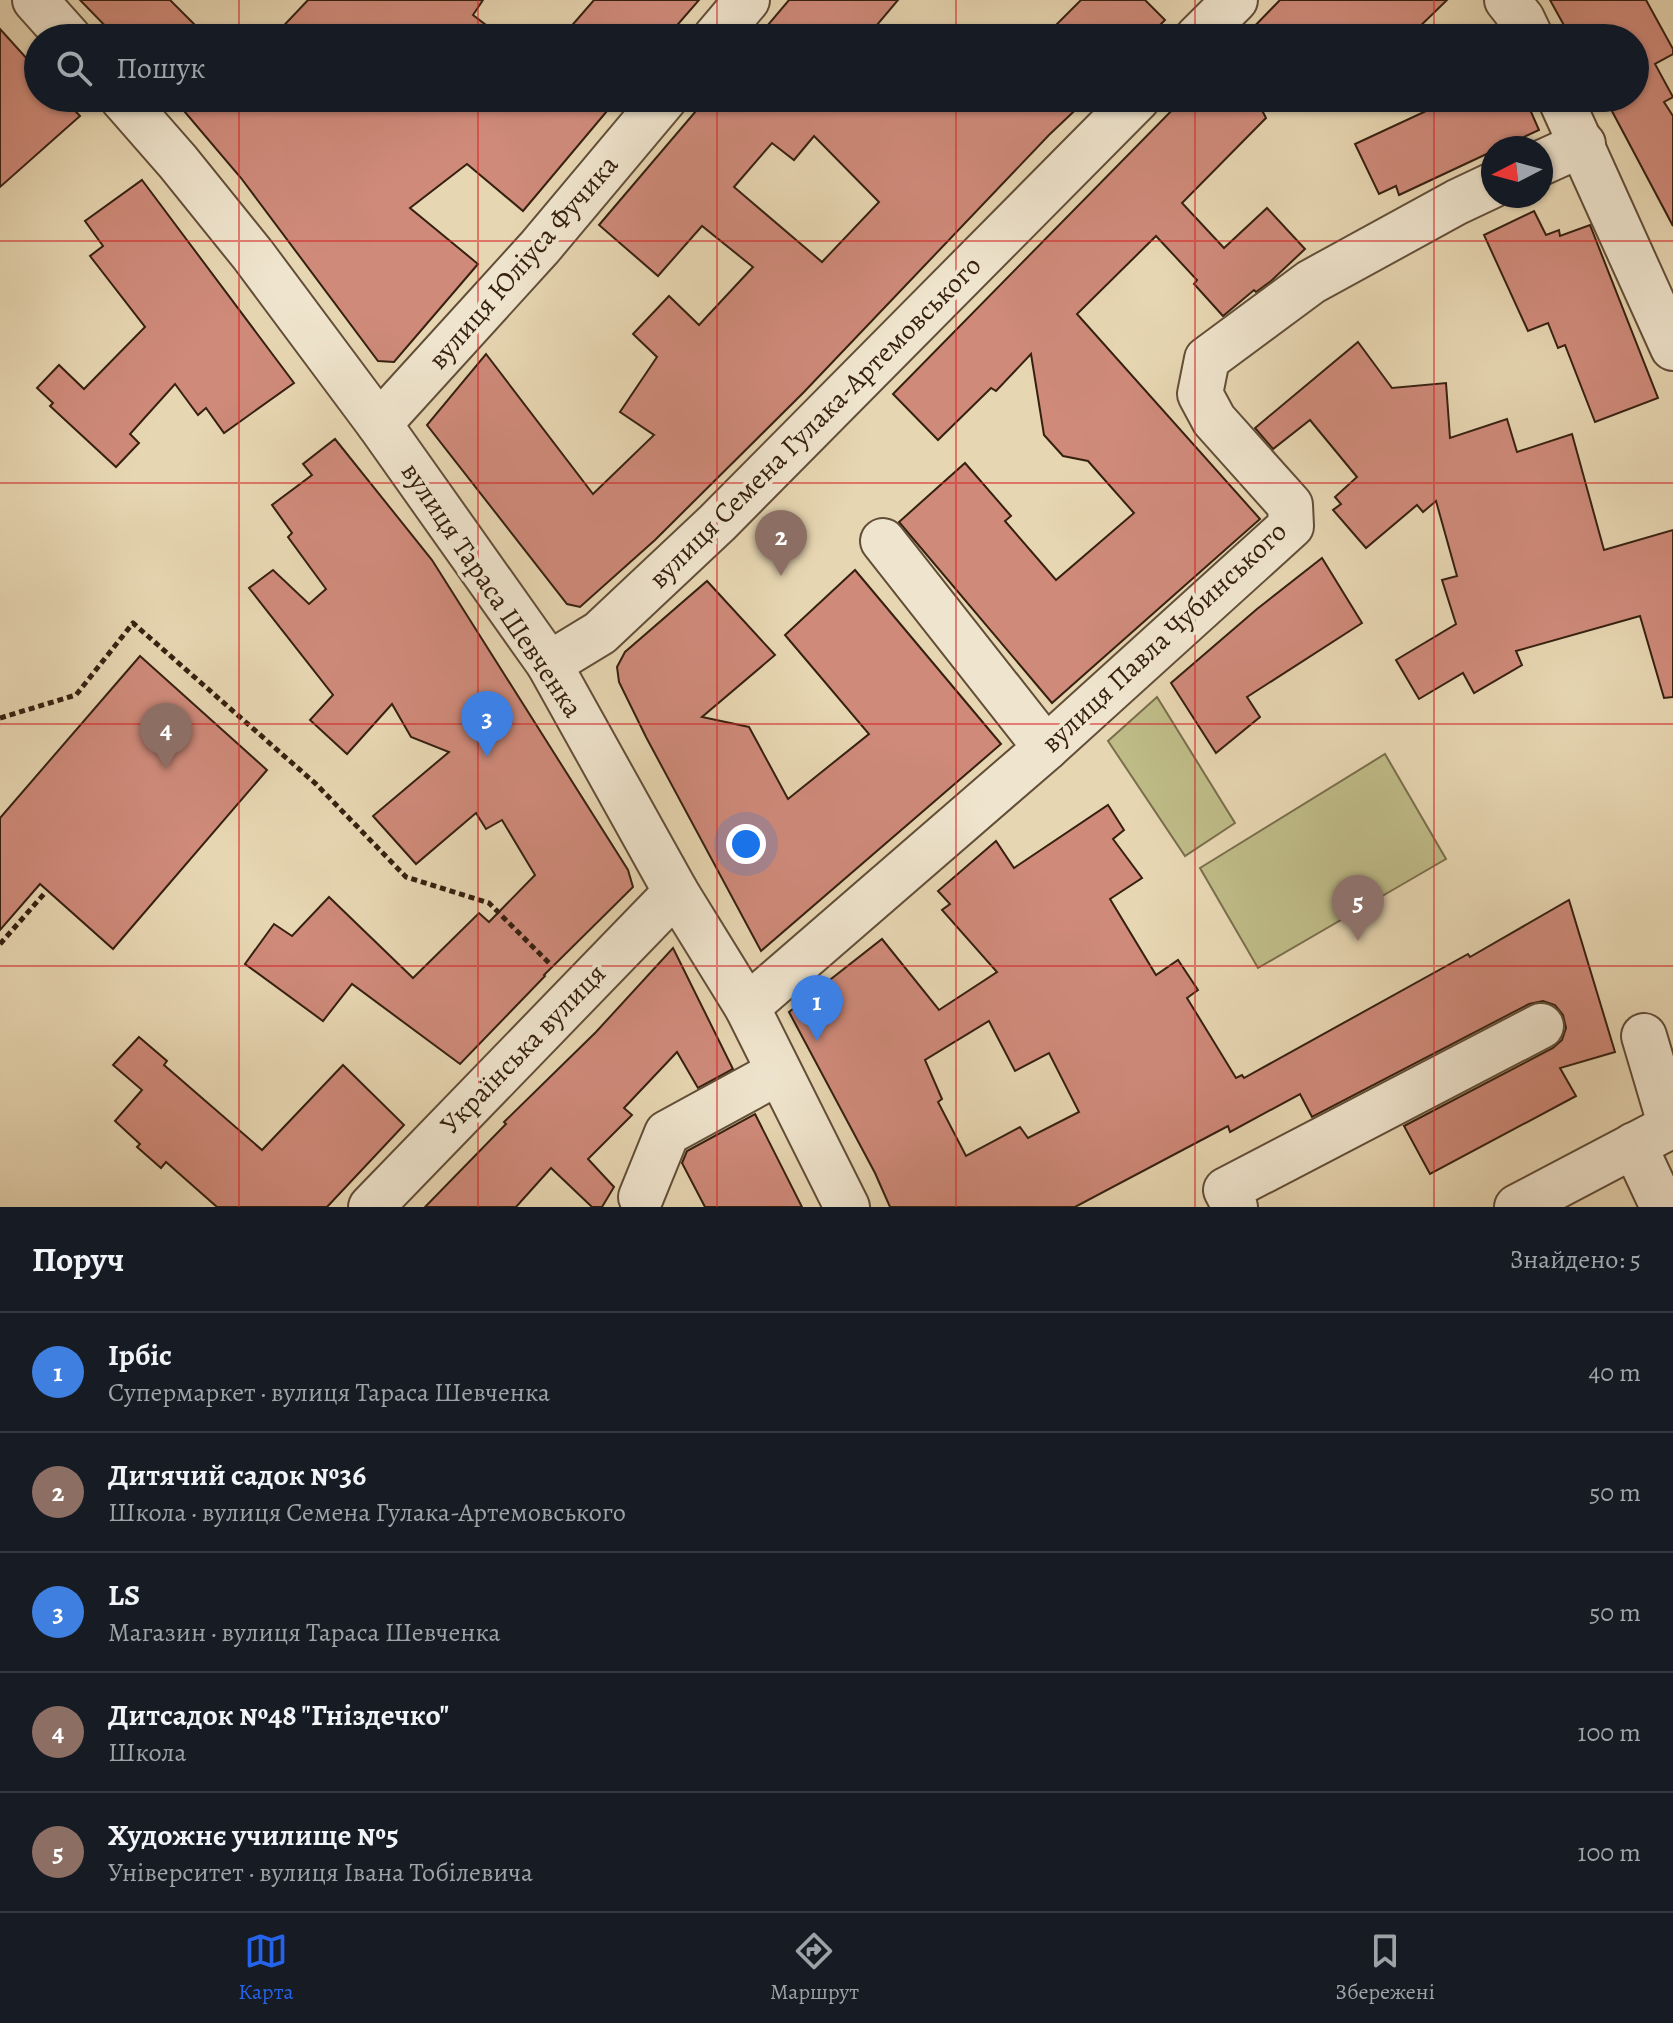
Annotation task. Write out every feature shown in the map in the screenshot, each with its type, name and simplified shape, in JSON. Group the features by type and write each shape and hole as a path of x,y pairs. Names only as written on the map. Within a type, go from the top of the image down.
{"street":[{"path":"727,24 747,0"},
{"path":"1211,24 1235,0"},
{"path":"1507,0 1524,24"},
{"name":"вулиця Тараса Шевченка","path":"134,112 253,255 379,424 549,664 676,892 747,1007 847,1207"},
{"name":"вулиця Юліуса Фучика","path":"379,424 540,247 653,112"},
{"name":"вулиця Семена Гулака-Артемовського","path":"549,664 600,633 717,523 1124,112"},
{"path":"1567,112 1673,348"},
{"path":"1553,158 1583,144"},
{"name":"вулиця Павла Чубинського","path":"747,1007 1046,748 1291,526 1290,505 1214,420 1200,394 1207,359 1311,282 1481,191"},
{"path":"883,541 1046,748"},
{"name":"Українська вулиця","path":"371,1207 676,892"},
{"path":"1235,1207 1226,1190 1541,1026"},
{"path":"1644,1036 1659,1132 1663,1207"},
{"path":"641,1197 667,1133 779,1072"},
{"path":"1517,1207 1659,1132"}],"path":[{"path":"0,718 76,695 133,623 316,784 406,877 489,903 579,991"},
{"path":"0,944 44,894"}],"shaded area":[{"path":"1157,697 1235,823 1185,856 1108,741"},
{"path":"1385,754 1446,859 1258,968 1200,868"}],"building":[{"path":"80,0 170,0 194,24 103,24"},
{"path":"308,0 483,0 473,15 485,24 285,24"},
{"path":"594,0 699,0 678,24 573,24"},
{"path":"789,0 898,0 878,24 769,24"},
{"path":"1081,0 1145,0 1165,20 1161,24 1057,24"},
{"path":"1280,0 1447,0 1422,24 1257,24"},
{"path":"1550,0 1646,0 1673,49 1673,54 1655,64 1673,97 1664,102 1673,116 1673,226 1612,112 1649,112 1649,24 1563,24"},
{"path":"0,29 24,56 24,112 76,112 80,116 0,187"},
{"path":"185,112 606,112 523,211 467,164 410,208 478,264 394,362 378,361 241,178"},
{"path":"695,112 1073,112 804,392 655,540 580,607 567,604 427,425 486,354 593,494 654,435 620,412 657,357 633,334 669,296 699,325 753,267 702,226 658,276 599,225","holes":["814,136 879,202 822,262 734,187 772,143 794,160"]},
{"path":"1170,112 1263,112 1266,118 1182,203 1224,248 1267,208 1305,249 1271,281 1256,292 1254,290 1223,316 1194,284 1197,280 1156,236 1077,314 1260,519 1052,703 899,522 965,463 1011,516 1005,521 1056,580 1134,513 1088,461 1063,456 1044,435 1031,354 996,391 991,388 938,440 893,394"},
{"path":"1424,112 1531,112 1539,130 1526,136 1481,136 1481,157 1399,195 1396,186 1379,194 1355,144"},
{"path":"142,180 294,383 224,433 206,408 198,415 175,384 130,434 139,443 116,467 50,406 53,403 37,388 59,365 84,389 145,327 90,256 103,246 85,221"},
{"path":"1534,211 1546,235 1559,230 1560,236 1590,225 1658,398 1595,422 1565,345 1558,348 1548,323 1528,331 1484,235"},
{"path":"1358,342 1392,388 1446,383 1450,438 1507,419 1517,452 1572,434 1604,550 1673,530 1673,697 1664,698 1640,616 1516,651 1522,665 1474,693 1463,673 1419,699 1396,660 1456,624 1442,580 1457,576 1436,501 1423,512 1417,505 1366,548 1333,510 1341,504 1335,497 1357,477 1310,420 1273,449 1255,428"},
{"path":"335,439 432,560 628,870 633,887 460,1064 352,984 323,1021 245,964 274,924 292,936 329,897 413,978 479,913 489,922 535,875 502,820 486,829 476,813 416,864 373,816 449,752 411,737 392,704 347,754 310,720 333,695 249,588 273,570 309,604 326,589 288,537 292,533 272,505 312,475 303,464"},
{"path":"1322,558 1362,623 1247,697 1260,717 1216,753 1171,683"},
{"path":"855,570 1001,744 761,951 646,737 619,682 617,667 625,652 707,581 775,655 702,717 749,727 788,799 869,734 785,635"},
{"path":"140,656 267,770 113,949 40,884 0,930 0,818"},
{"path":"1108,805 1124,830 1113,839 1142,878 1110,899 1156,975 1178,960 1198,990 1187,998 1236,1078 1242,1075 1244,1078 1468,954 1470,957 1569,900 1615,1052 1560,1068 1576,1096 1430,1174 1404,1126 1553,1048 1562,1040 1566,1028 1563,1015 1555,1005 1543,1001 1529,1004 1312,1117 1300,1094 1230,1132 1228,1126 1075,1207 890,1207 789,1012 882,939 939,1010 997,972 942,910 950,904 938,891 996,841 1014,868","holes":["989,1021 1015,1071 1049,1053 1079,1112 1028,1138 1020,1127 966,1156 938,1102 942,1099 925,1060"]},
{"path":"673,948 733,1069 698,1088 677,1052 624,1108 632,1115 588,1159 614,1187 602,1207 592,1207 551,1168 516,1207 425,1207 506,1124 504,1122 596,1032"},
{"path":"139,1037 167,1061 164,1065 262,1150 343,1065 404,1125 327,1207 217,1207 166,1162 161,1168 137,1147 140,1144 115,1121 142,1090 113,1065"},
{"path":"755,1114 802,1207 705,1207 682,1163 687,1151"}],"place":[{"name":"Дитячий садок №36","path":"781,576"},
{"name":"LS","path":"487,757"},
{"name":"Дитсадок №48 \"Гніздечко\"","path":"166,769"},
{"name":"Художнє училище №5","path":"1358,941"},
{"name":"Ірбіс","path":"817,1041"}]}
